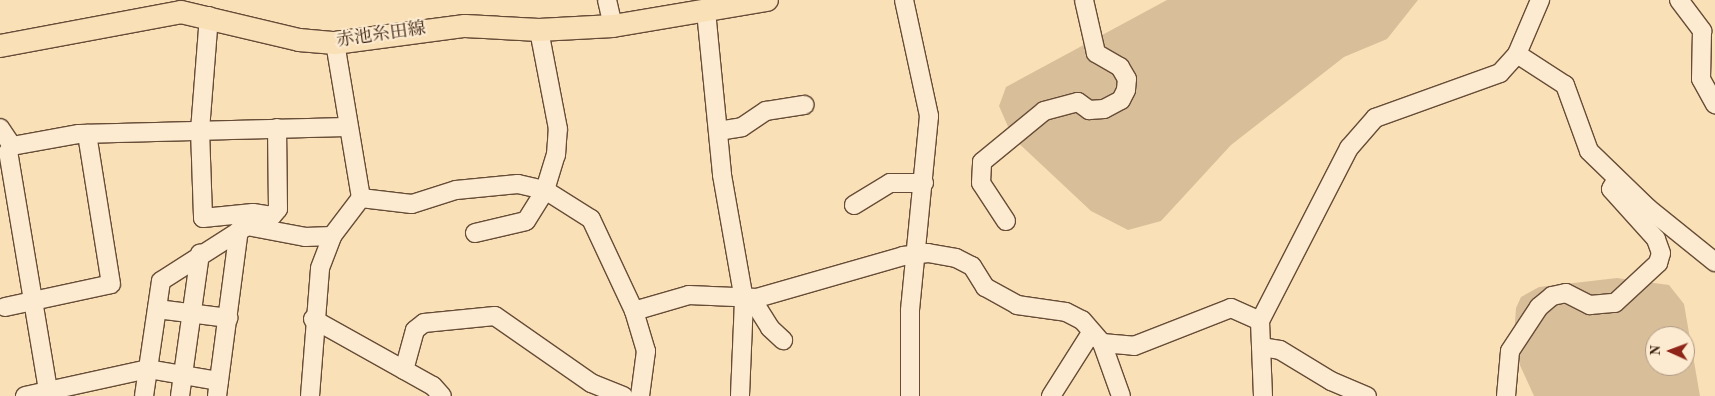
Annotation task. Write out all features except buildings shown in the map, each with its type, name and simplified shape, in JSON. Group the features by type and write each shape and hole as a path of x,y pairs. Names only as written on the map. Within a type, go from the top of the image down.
{"main road":[{"name":"赤池糸田線","path":"0,46 163,14 209,16 272,34 335,44 465,26 539,30 613,26 767,0"}],"street":[{"path":"607,0 613,26"},
{"path":"904,0 929,116 907,362 910,396"},
{"path":"1006,221 981,183 982,162 1044,111 1078,102 1089,110 1104,109 1120,100 1126,90 1127,79 1120,67 1096,53 1084,0"},
{"path":"1679,0 1702,32 1700,79 1715,104"},
{"path":"1263,396 1260,321 1349,148 1375,118 1500,73 1517,54 1537,1"},
{"path":"706,11 718,131 748,299 740,396"},
{"path":"209,16 200,130 203,218 253,213 272,216 278,209 277,128"},
{"path":"475,233 526,221 545,190 556,156 558,129 539,30"},
{"path":"310,396 313,319 320,268 332,236 361,198 347,127 335,44"},
{"path":"1517,54 1565,85 1589,151 1618,179 1715,262"},
{"path":"718,131 742,127 766,111 805,105"},
{"path":"48,390 8,152 12,146 87,134 347,127"},
{"path":"0,128 12,146"},
{"path":"5,307 111,284 87,134"},
{"path":"1506,396 1510,351 1539,307 1552,296 1566,293 1590,305 1615,303 1658,262 1661,253 1656,239 1611,188 1618,179"},
{"path":"854,205 890,183 924,183"},
{"path":"361,198 412,204 456,190 518,184 545,190 591,220 634,311 646,351 640,396"},
{"path":"144,396 161,281 200,253 247,226 305,237 332,236"},
{"path":"25,396 148,369 183,375 218,388 239,230"},
{"path":"180,396 200,253"},
{"path":"634,311 688,295 728,295 748,299 917,254 956,258 972,266 985,287 1017,305 1066,312 1082,320 1097,338 1121,396"},
{"path":"748,299 770,328 783,340"},
{"path":"1097,338 1134,346 1231,308 1260,321"},
{"path":"157,309 228,318"},
{"path":"404,370 415,330 424,322 495,316 591,383 623,396"},
{"path":"313,319 404,370 442,396"},
{"path":"1051,396 1097,338"},
{"path":"1261,347 1280,350 1330,381 1367,396"}],"shaded area":[{"path":"1167,0 1418,0 1387,39 1344,57 1231,145 1161,221 1128,230 1091,211 1013,138 999,106 1006,87"},
{"path":"1617,278 1669,285 1684,304 1688,326 1645,326 1645,376 1695,376 1695,367 1700,396 1534,396 1513,350 1516,308 1521,297 1539,287"}]}
